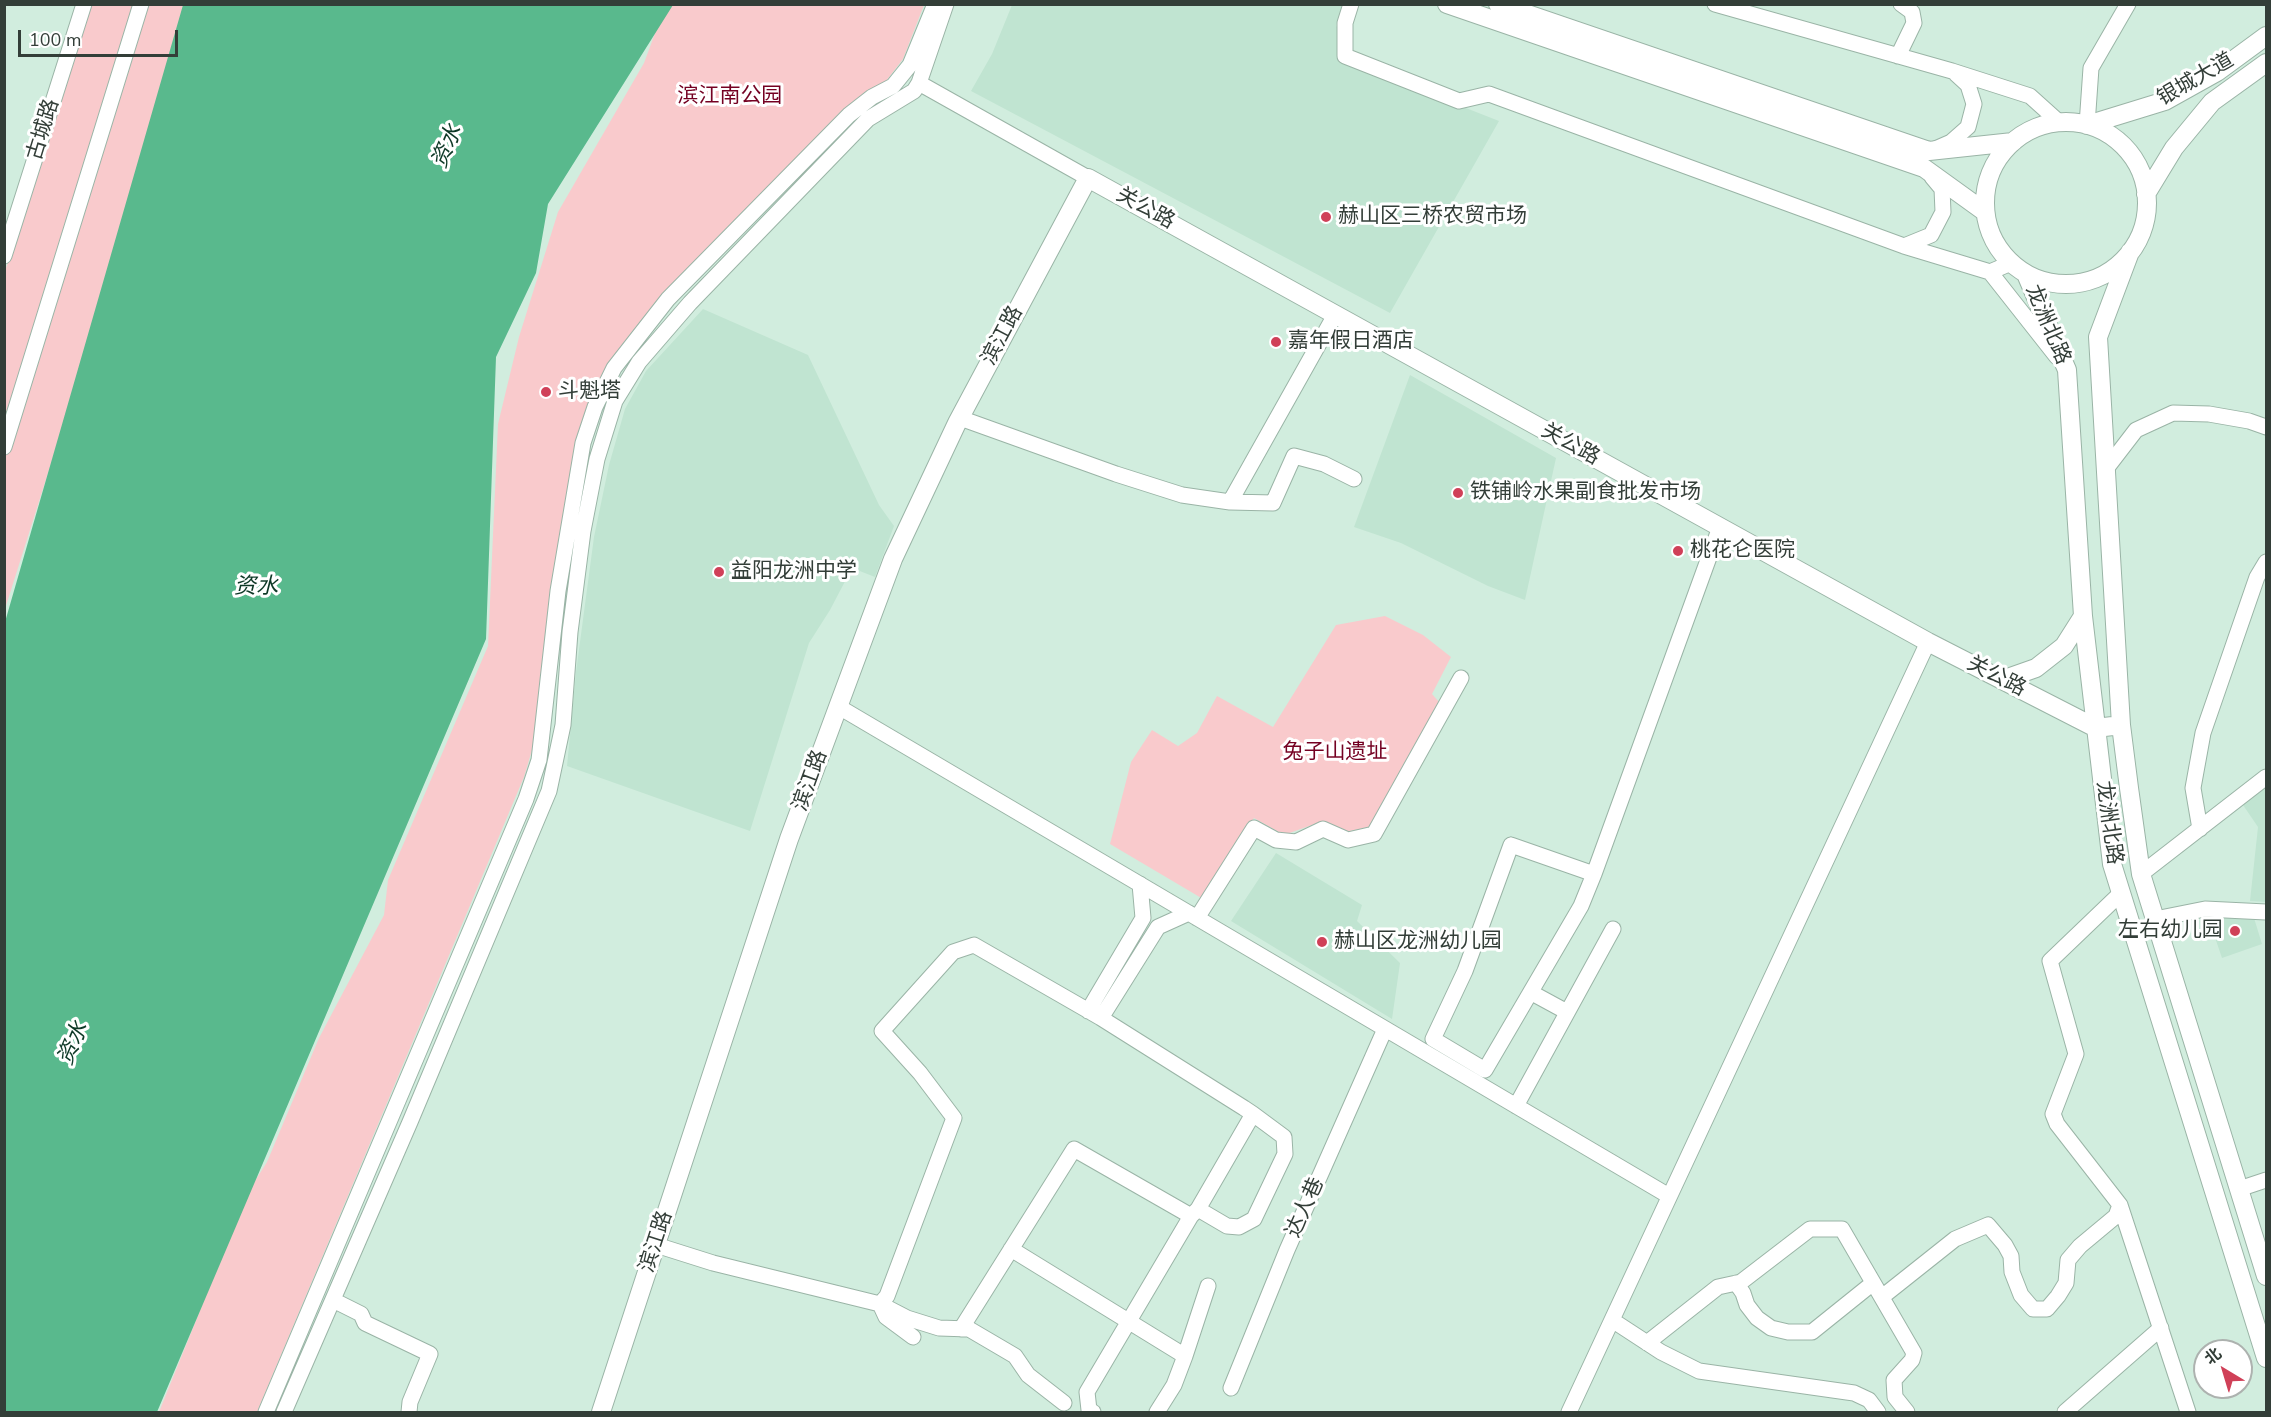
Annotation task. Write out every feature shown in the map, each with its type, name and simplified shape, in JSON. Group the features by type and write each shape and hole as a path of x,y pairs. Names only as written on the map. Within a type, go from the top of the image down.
{"main road":[{"path":"1447,4 1927,160 2013,142"},
{"path":"1497,4 1927,160 1985,212"},
{"name":"银城大道","path":"2087,125 2165,101 2217,72 2266,36"},
{"name":"银城大道","path":"2146,194 2174,148 2212,102 2266,63"},
{"path":"2060,123 2087,125 2109,134 2127,150 2140,171 2146,194 2144,224 2130,252 2114,268 2094,279 2071,284 2048,282 2026,274 2011,263 1998,248 1989,231 1985,212 1987,186 1996,161 2013,142 2035,129 2060,123"},
{"name":"关公路","path":"1088,178 1928,642 2096,728"},
{"name":"滨江路","path":"601,1413 789,839 893,559 960,418 1088,178"},
{"name":"龙洲北路","path":"2130,252 2098,337 2121,725 2141,874 2266,1276"},
{"name":"龙洲北路","path":"2026,274 2067,370 2084,616 2112,864 2266,1358"},
{"path":"2001,680 2036,668 2043,663 2064,646 2084,616"},
{"path":"2096,728 2121,725"}],"street":[{"name":"古城路","path":"4,256 84,4"},
{"path":"4,447 141,4"},
{"path":"266,1413 522,810 539,760 558,591 584,442 595,407 614,368 668,299 849,115 872,97 893,86 910,65 935,4"},
{"path":"284,1413 549,791 563,725 570,632 583,531 597,459 615,401 639,362 690,303 868,119 914,91 919,83 946,4"},
{"path":"1351,4 1345,23 1345,56 1459,100 1489,94 1904,246 1990,272 2067,370"},
{"path":"1715,4 1952,70 2030,96 2060,123"},
{"path":"2087,125 2091,68 2128,4"},
{"path":"1898,56 1914,23 1907,6"},
{"path":"1904,246 1931,235 1943,212 1942,189 1927,160 1968,127 1974,104 1968,85 1952,70"},
{"path":"919,83 1088,178"},
{"path":"1990,272 2011,263"},
{"path":"1230,502 1335,315"},
{"path":"2106,469 2136,430 2173,413 2209,414 2249,421 2266,427"},
{"path":"960,418 1171,492 1230,502 1273,503 1294,456 1324,464 1354,479"},
{"path":"1594,874 1511,845 1466,970 1432,1039 1485,1070 1581,906 1594,874 1720,527"},
{"path":"2200,829 2193,788 2203,733 2257,577 2266,562"},
{"path":"1569,1413 1928,642"},
{"path":"1095,1014 1158,927 1193,915 1254,828 1276,840 1296,842 1323,829 1348,840 1374,834 1461,678"},
{"path":"839,707 1669,1196"},
{"path":"2141,874 2266,777"},
{"path":"1095,1014 1143,918 1140,884"},
{"path":"2121,893 2050,961 2076,1054 2053,1114 2057,1124 2120,1205 2188,1413"},
{"path":"2155,919 2205,909 2266,912"},
{"path":"1516,1106 1613,929"},
{"path":"880,1304 887,1296 954,1118 920,1073 882,1031 953,952 974,945 1095,1014 1253,1114 1284,1137 1285,1154 1254,1219 1239,1227 1227,1226 1194,1212 1074,1149 961,1329"},
{"path":"1532,993 1567,1012"},
{"name":"达人巷","path":"1231,1388 1287,1250 1385,1029"},
{"path":"1093,1413 1089,1410 1088,1392 1253,1114"},
{"path":"2240,1190 2266,1179"},
{"path":"1882,1297 1955,1239 1988,1225 2005,1245 2021,1295 2033,1309 2047,1309 2066,1283 2068,1260 2080,1246 2116,1216 2120,1205"},
{"path":"1647,1343 1718,1287 1741,1282 1810,1228 1842,1229 1914,1353 1912,1360 1894,1380 1895,1397 1907,1413"},
{"path":"656,1245 713,1263 880,1304 907,1318 939,1329 969,1329 1015,1356 1028,1375 1064,1403"},
{"path":"1011,1249 1185,1356"},
{"path":"1736,1283 1747,1305 1757,1318 1771,1328 1788,1332 1812,1332 1873,1283"},
{"path":"1157,1413 1174,1385 1208,1286"},
{"path":"333,1300 361,1314 365,1323 430,1354 410,1402 409,1413"},
{"path":"880,1304 886,1317 913,1337"},
{"path":"1612,1320 1647,1343 1699,1371 1854,1393 1869,1400 1878,1413"},
{"path":"2066,1413 2161,1328"}],"shaded area":[{"name":"赫山区三桥农贸市场","path":"1012,5 1342,5 1336,25 1354,64 1499,121 1390,313 971,91 992,54"},
{"name":"益阳龙洲中学","path":"703,309 808,355 879,505 894,526 875,577 852,568 830,610 809,643 750,831 567,766 576,672 594,537 609,465 625,409 646,371"},
{"name":"铁铺岭水果副食批发市场","path":"1410,375 1556,458 1525,600 1488,586 1401,543 1354,527"},
{"path":"2266,786 2266,902 2250,901 2258,827 2243,805"},
{"name":"赫山区龙洲幼儿园","path":"1276,853 1362,905 1357,921 1400,963 1392,1019 1231,921"},
{"name":"左右幼儿园","path":"2208,917 2254,918 2262,944 2222,958"}],"green space":[{"name":"滨江南公园","path":"673,4 924,5 903,59 883,85 678,283 597,392 535,740 524,777 257,1412 159,1412 248,1192 267,1162 319,1038 384,915 388,880 488,646 498,424 519,337 558,212 644,63 661,17"},
{"path":"91,5 189,5 147,160 5,609 5,271"},
{"name":"兔子山遗址","path":"1385,616 1423,635 1451,657 1432,694 1439,702 1369,827 1345,832 1323,821 1284,835 1254,818 1203,899 1110,844 1131,762 1152,730 1178,746 1197,733 1217,696 1273,727 1336,625"}],"water":[{"name":"资水","path":"183,5 673,5 548,204 536,273 496,357 486,639 157,1412 5,1412 5,622"}],"place":[{"name":"赫山区三桥农贸市场","path":"1326,217"},
{"name":"嘉年假日酒店","path":"1276,342"},
{"name":"斗魁塔","path":"546,392"},
{"name":"铁铺岭水果副食批发市场","path":"1458,493"},
{"name":"桃花仑医院","path":"1678,551"},
{"name":"益阳龙洲中学","path":"719,572"},
{"name":"左右幼儿园","path":"2235,931"},
{"name":"赫山区龙洲幼儿园","path":"1322,942"}]}
